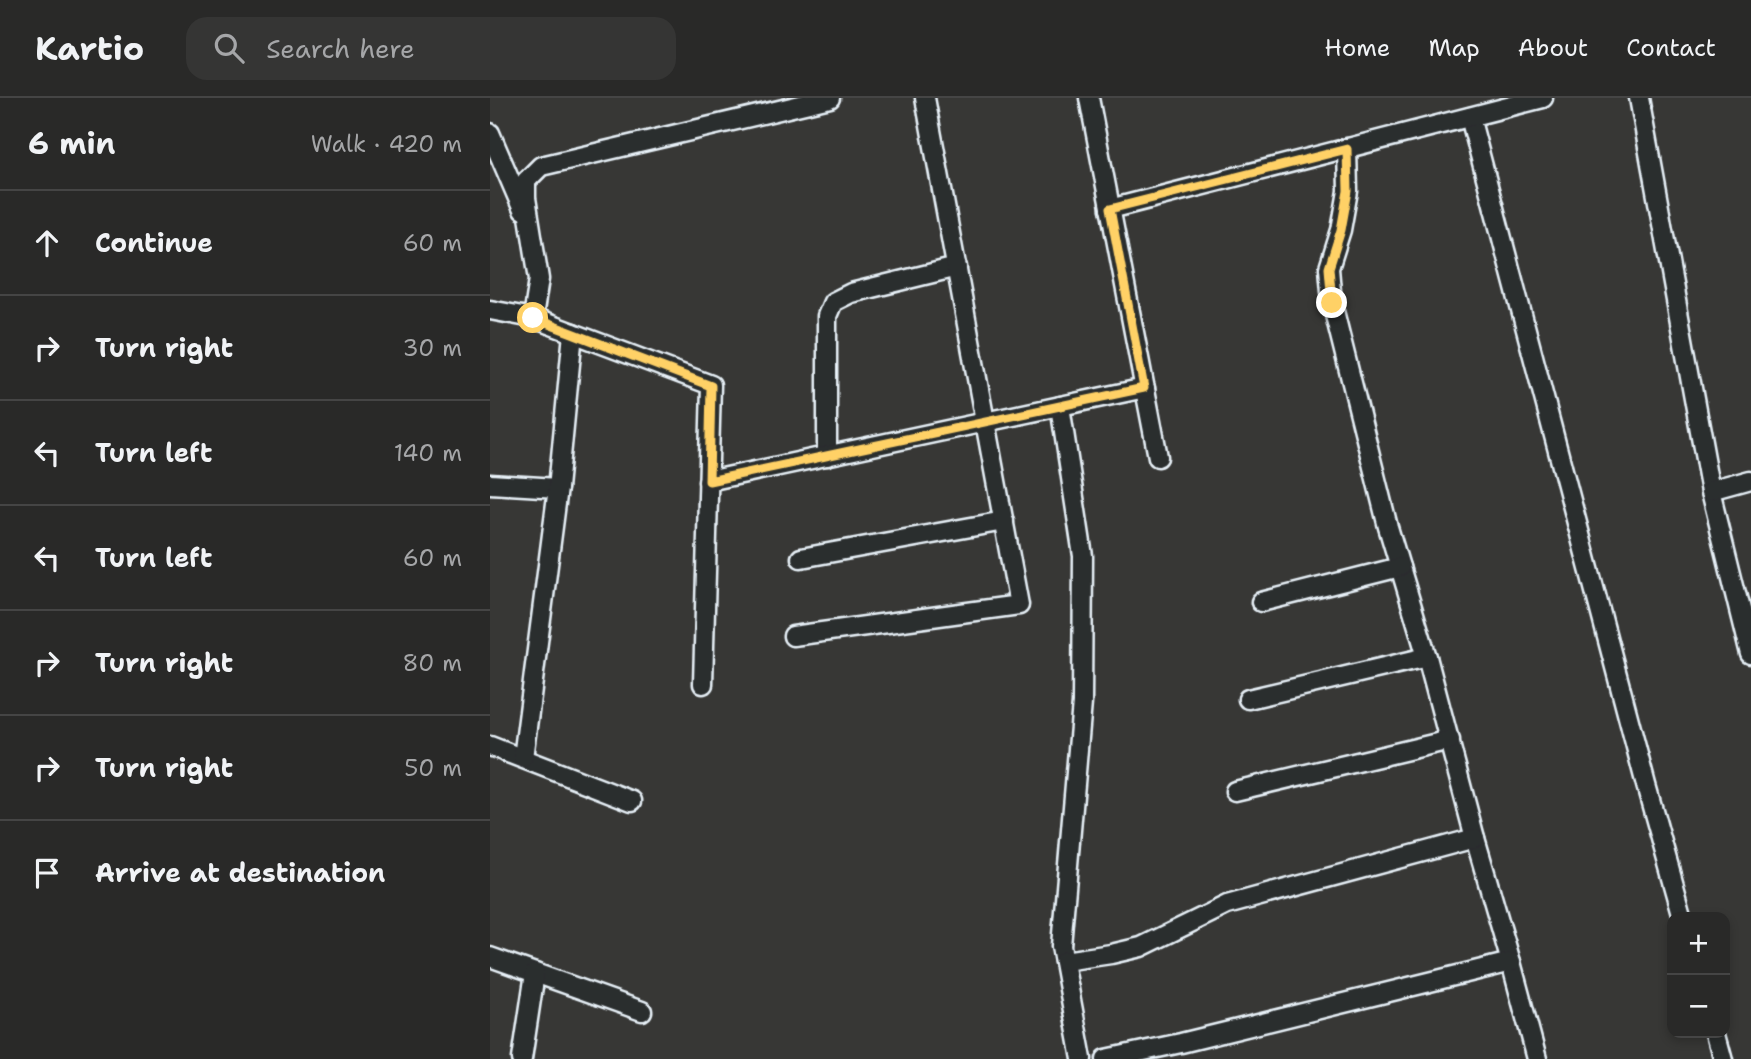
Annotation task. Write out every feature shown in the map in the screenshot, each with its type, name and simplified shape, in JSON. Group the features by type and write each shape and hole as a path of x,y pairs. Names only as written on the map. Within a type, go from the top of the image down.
{"street":[{"path":"533,318 539,279 526,198 526,181 541,166 830,98"},
{"path":"793,636 1019,605 925,98"},
{"path":"1089,98 1158,457"},
{"path":"1110,209 1543,98"},
{"path":"1639,98 1711,492 1751,654"},
{"path":"1470,117 1682,912"},
{"path":"490,132 533,234"},
{"path":"1347,149 1348,191 1341,230 1329,268 1332,303 1400,567 1450,740 1536,1059"},
{"path":"827,456 827,316 833,302 851,293 957,267"},
{"path":"490,310 533,318 711,386 702,684"},
{"path":"523,758 558,488 573,333"},
{"path":"709,481 1144,388"},
{"path":"1060,406 1083,556 1082,703 1061,946 1082,1059"},
{"path":"1711,492 1751,481"},
{"path":"490,484 558,488"},
{"path":"801,558 1004,521"},
{"path":"1261,602 1400,567"},
{"path":"1248,699 1427,657"},
{"path":"1235,791 1450,740"},
{"path":"490,746 632,801"},
{"path":"1064,961 1141,947 1227,905 1475,838"},
{"path":"490,957 642,1011"},
{"path":"1106,1059 1511,962"},
{"path":"522,1059 535,973"},
{"path":"1717,1038 1723,1059"}],"route":[{"path":"533,318 711,386 709,481 1144,388 1110,209 1347,149 1348,191 1341,230 1329,268 1332,303"}]}
